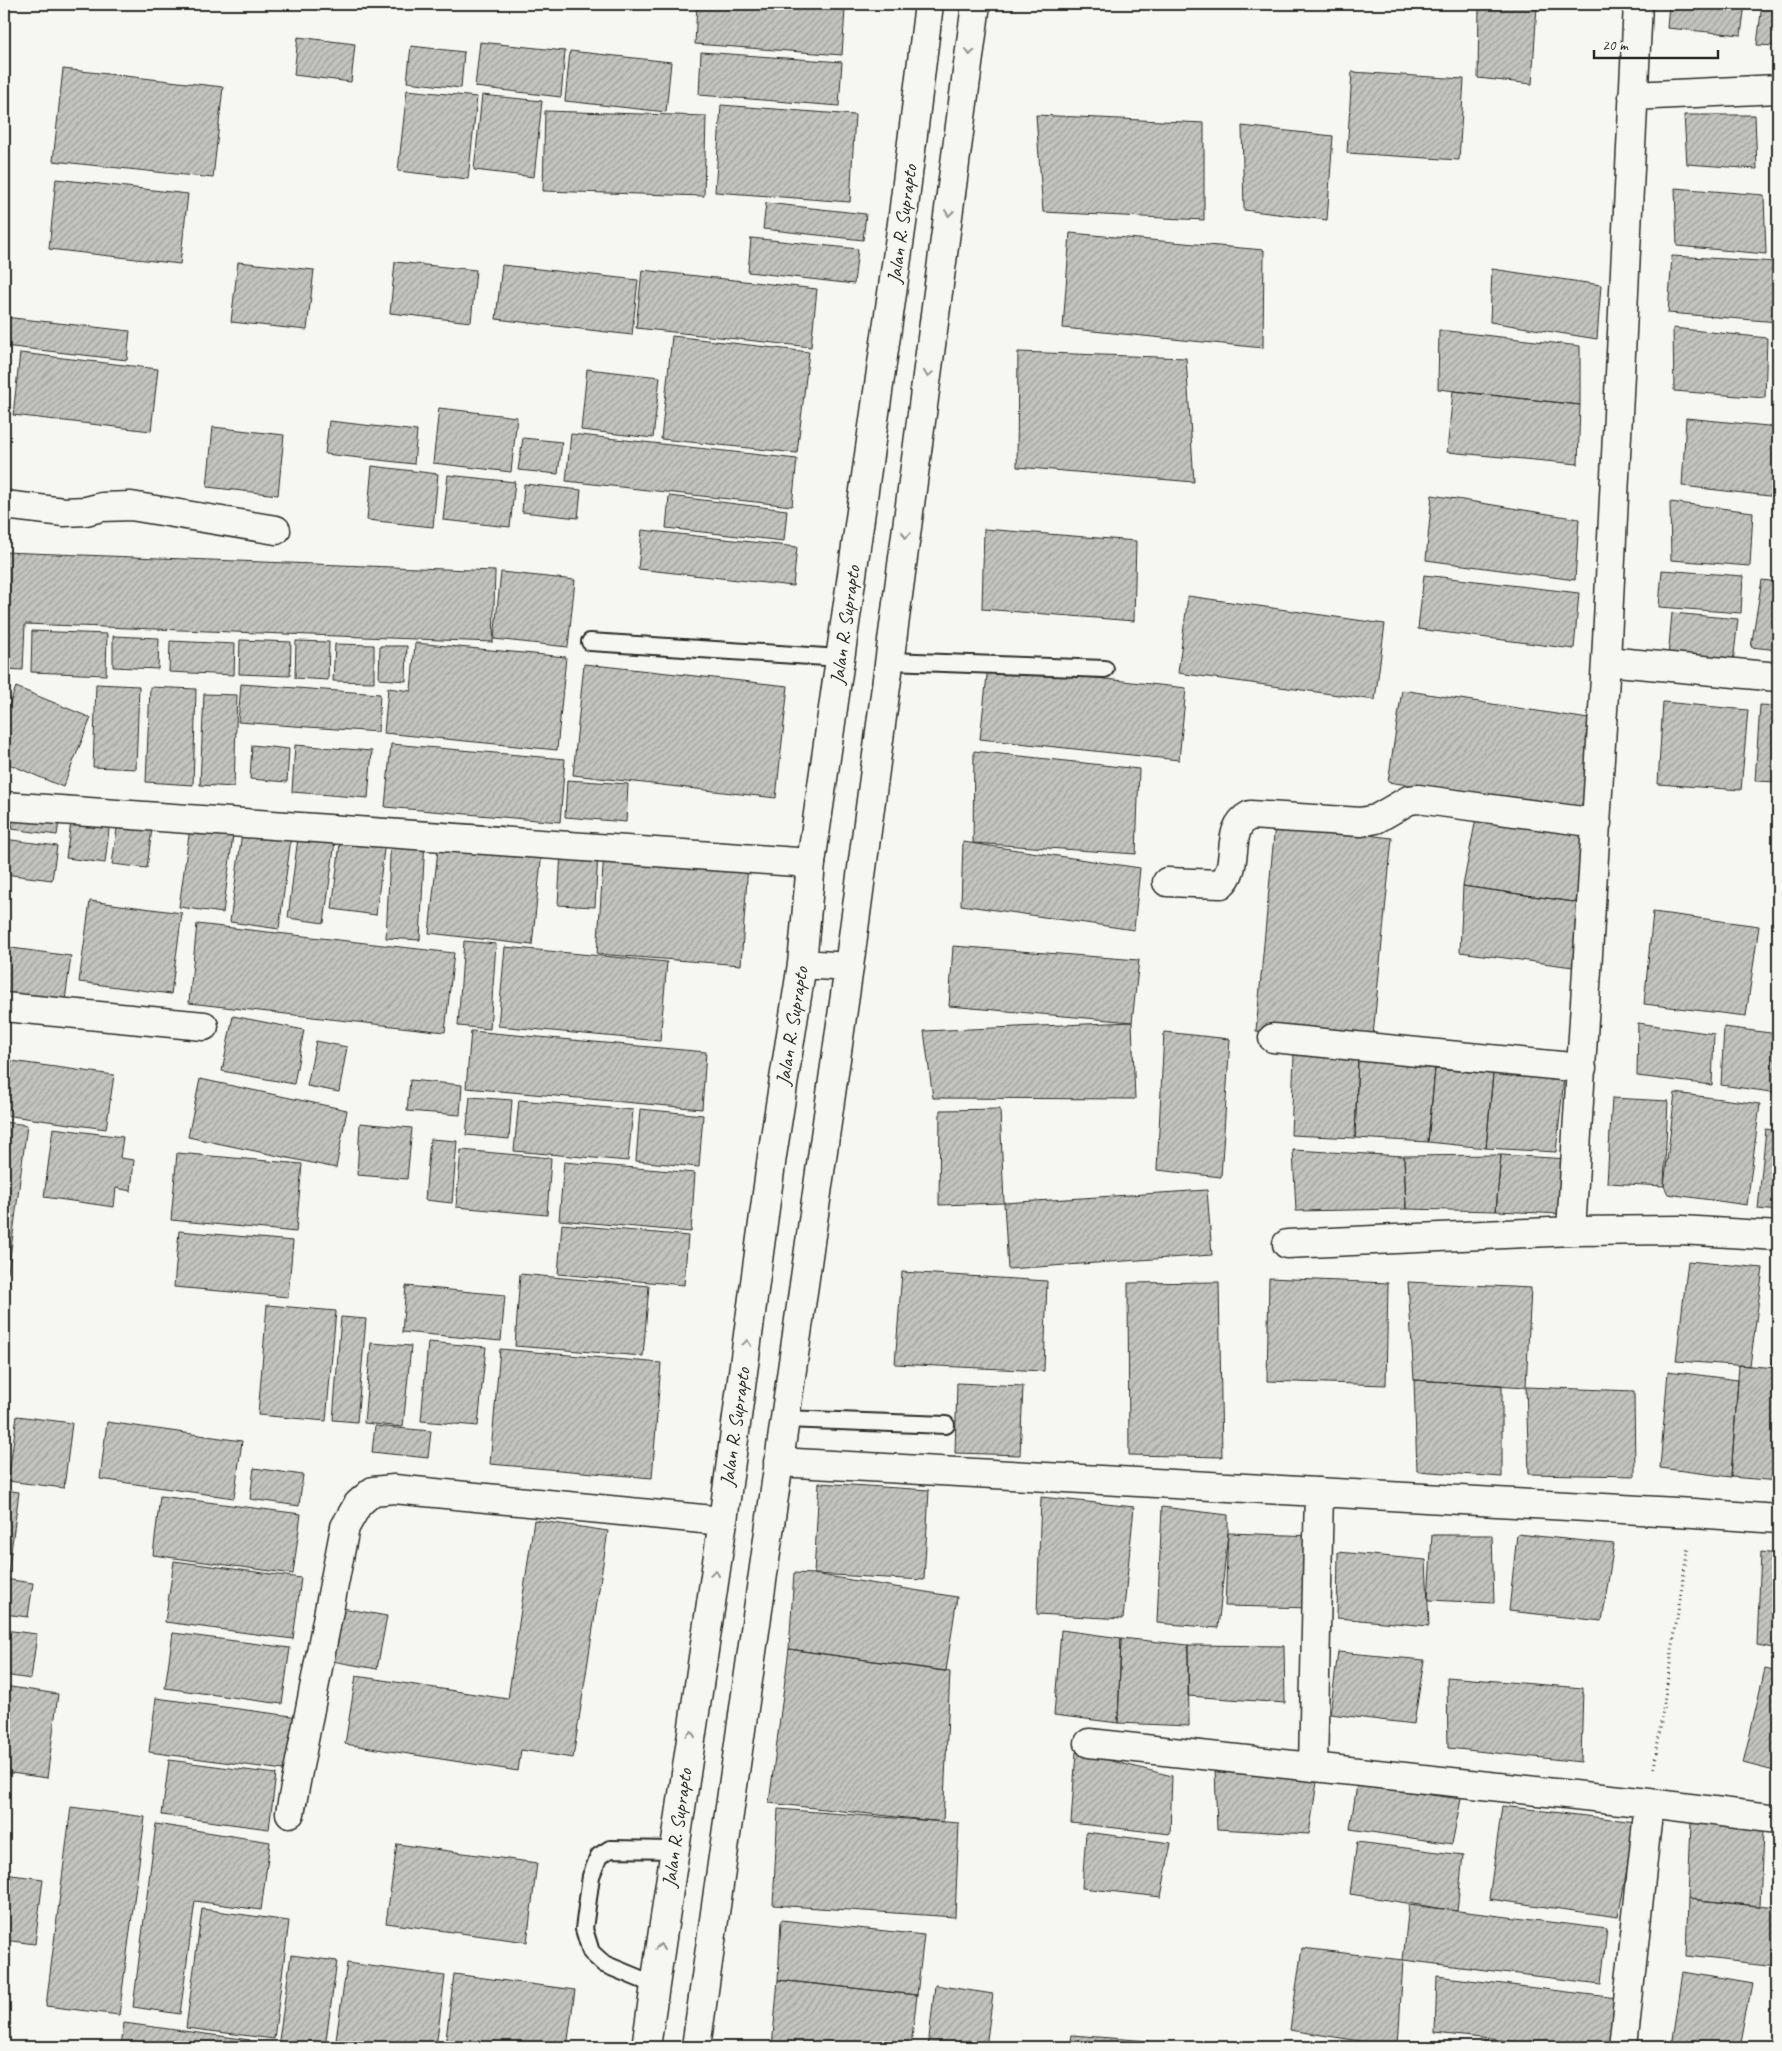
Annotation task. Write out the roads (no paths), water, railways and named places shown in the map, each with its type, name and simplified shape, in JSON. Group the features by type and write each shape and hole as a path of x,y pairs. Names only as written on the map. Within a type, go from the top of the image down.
{"main road":[{"name":"Jalan R. Suprapto","path":"646,2047 723,1521 772,1156 802,964 811,863 902,223 930,4"},
{"path":"696,2047 849,968 976,4"},
{"path":"1571,1232 1606,661 1638,4"},
{"path":"1633,96 1778,89"},
{"path":"4,505 64,512 86,511 102,507 131,506 276,530"},
{"path":"1606,661 1778,677"},
{"path":"1167,882 1221,884 1227,879 1231,870 1234,835 1243,819 1250,815 1361,822 1376,819 1409,800 1418,799 1597,823"},
{"path":"4,806 811,863"},
{"path":"802,964 849,968"},
{"path":"4,1006 204,1026"},
{"path":"1273,1038 1582,1068"},
{"path":"1287,1244 1571,1232 1682,1230 1778,1236"},
{"path":"778,1462 1694,1512 1778,1519"},
{"path":"290,1813 345,1527 358,1504 373,1491 394,1489 723,1521"},
{"path":"1314,1767 1319,1492"},
{"path":"1089,1743 1649,1803 1778,1819"},
{"path":"1623,2047 1649,1803"}],"lane":[{"path":"590,642 841,658"},
{"path":"890,661 1105,669"},
{"path":"784,1419 946,1425"},
{"path":"655,1985 604,1964 591,1952 584,1929 588,1894 594,1864 599,1856 610,1849 674,1850"}]}
